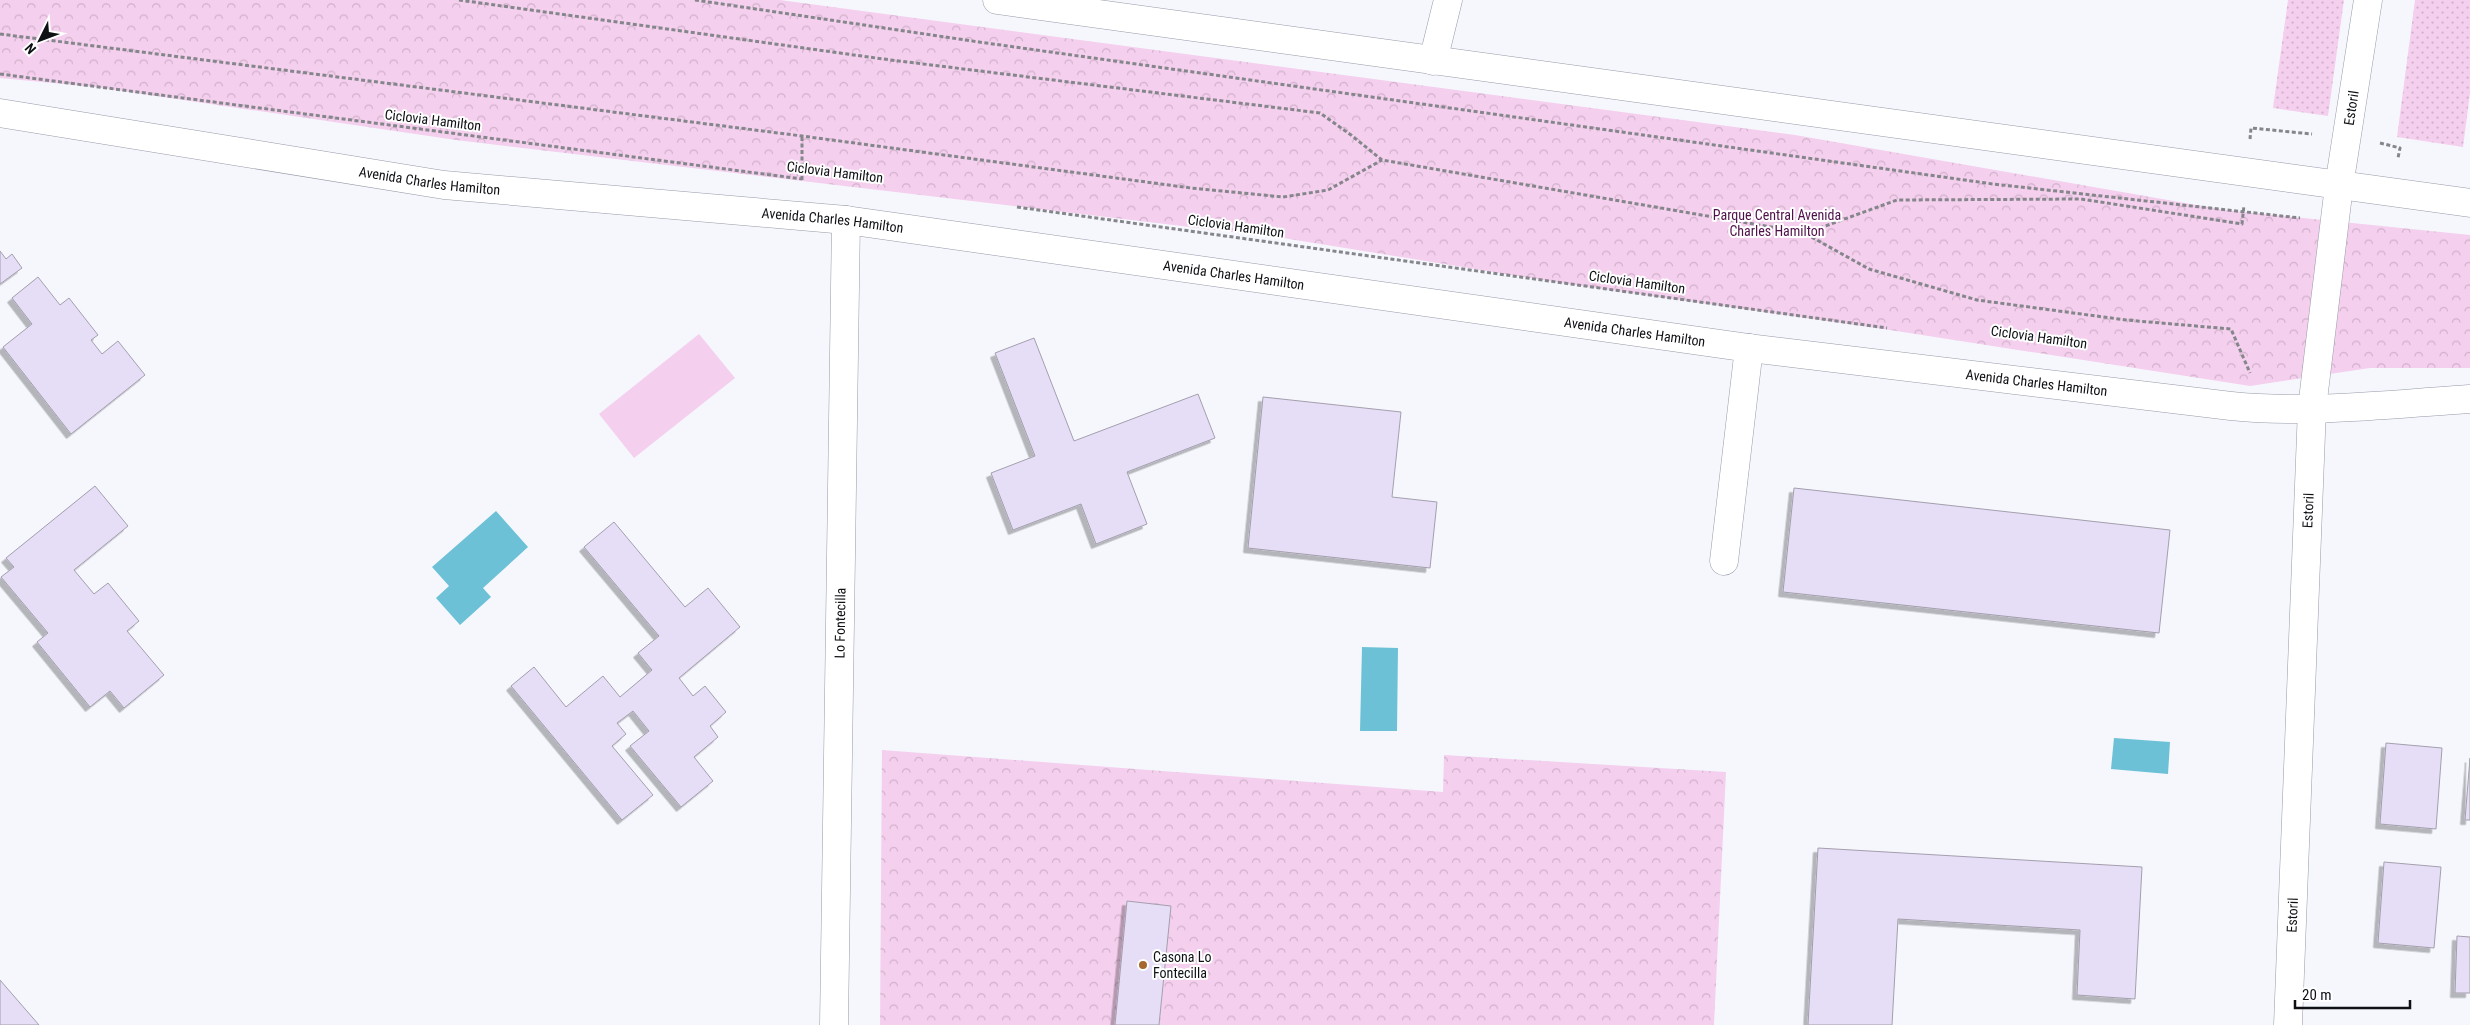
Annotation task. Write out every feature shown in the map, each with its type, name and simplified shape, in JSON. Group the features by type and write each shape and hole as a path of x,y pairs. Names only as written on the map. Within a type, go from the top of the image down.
{"main road":[{"path":"997,0 2247,174 2470,203"},
{"path":"1433,61 1448,0"},
{"name":"Estoril","path":"2288,1025 2312,408 2334,221 2368,0"},
{"name":"Avenida Charles Hamilton","path":"0,113 444,185 846,220 1749,348 2265,410 2470,399"},
{"name":"Lo Fontecilla","path":"834,1025 846,220"},
{"path":"1724,561 1749,348"}],"path":[{"path":"459,0 883,59 1320,113 1351,134 1382,160 1806,233 1869,269 1977,300 2126,320 2231,329 2252,378 2242,376"},
{"path":"695,0 979,42 1993,184 2334,221"},
{"path":"0,34 802,136 1191,188 1283,197 1328,190 1382,160"},
{"name":"Ciclovia Hamilton","path":"0,74 811,180"},
{"path":"801,216 802,136"},
{"path":"1806,233 1897,200 2081,199 2242,224 2247,174"},
{"name":"Ciclovia Hamilton","path":"1012,206 1888,328"}],"green space":[{"name":"Parque Central Avenida Charles Hamilton","path":"0,0 780,0 1795,135 2225,210 2470,235 2470,368 2370,368 2250,386 1890,330 1568,284 1283,238 456,140 95,87 0,78"},
{"path":"2288,0 2344,0 2328,116 2273,108"},
{"path":"2415,0 2470,0 2470,93 2463,147 2397,137"},
{"path":"699,334 735,378 634,458 599,414"},
{"path":"882,750 1443,792 1444,755 1726,772 1714,1025 880,1025"}],"water":[{"path":"496,511 528,547 483,588 491,597 460,625 436,598 449,586 432,567"},
{"path":"1362,647 1398,648 1397,731 1360,731"},
{"path":"2114,738 2170,742 2168,774 2111,769"}],"building":[{"path":"0,251 6,259 12,254 22,268 0,284"},
{"path":"38,277 60,305 69,298 98,335 91,340 102,354 118,341 145,375 71,434 3,347 32,324 12,298"},
{"path":"1034,338 1074,441 1198,394 1215,438 1127,472 1147,524 1096,544 1081,504 1013,530 991,473 1035,456 995,353"},
{"path":"1263,397 1401,412 1392,497 1437,502 1430,568 1248,548"},
{"path":"95,486 128,526 74,570 94,594 108,583 139,621 127,631 164,675 124,708 110,691 90,707 37,642 48,633 1,577 14,567 6,558"},
{"path":"1794,488 2170,530 2159,633 1783,592"},
{"path":"614,522 685,607 708,588 740,627 679,678 693,696 705,686 726,712 710,726 718,737 694,757 713,781 681,807 630,746 649,731 633,711 617,723 626,734 612,746 653,795 622,820 511,686 534,667 566,707 603,676 620,697 652,670 638,653 659,636 584,547"},
{"path":"2386,743 2442,748 2436,829 2380,824"},
{"path":"2470,758 2470,820 2465,820"},
{"path":"1818,848 2142,867 2135,999 2077,995 2080,930 1898,919 1892,1025 1808,1025"},
{"path":"2384,862 2441,867 2434,948 2378,943"},
{"name":"Casona Lo Fontecilla","path":"1127,901 1171,906 1159,1025 1115,1025"},
{"path":"2457,936 2470,937 2470,993 2455,993"},
{"path":"0,980 39,1025 0,1025"}],"place":[{"name":"Casona Lo Fontecilla","path":"1143,965"}]}
